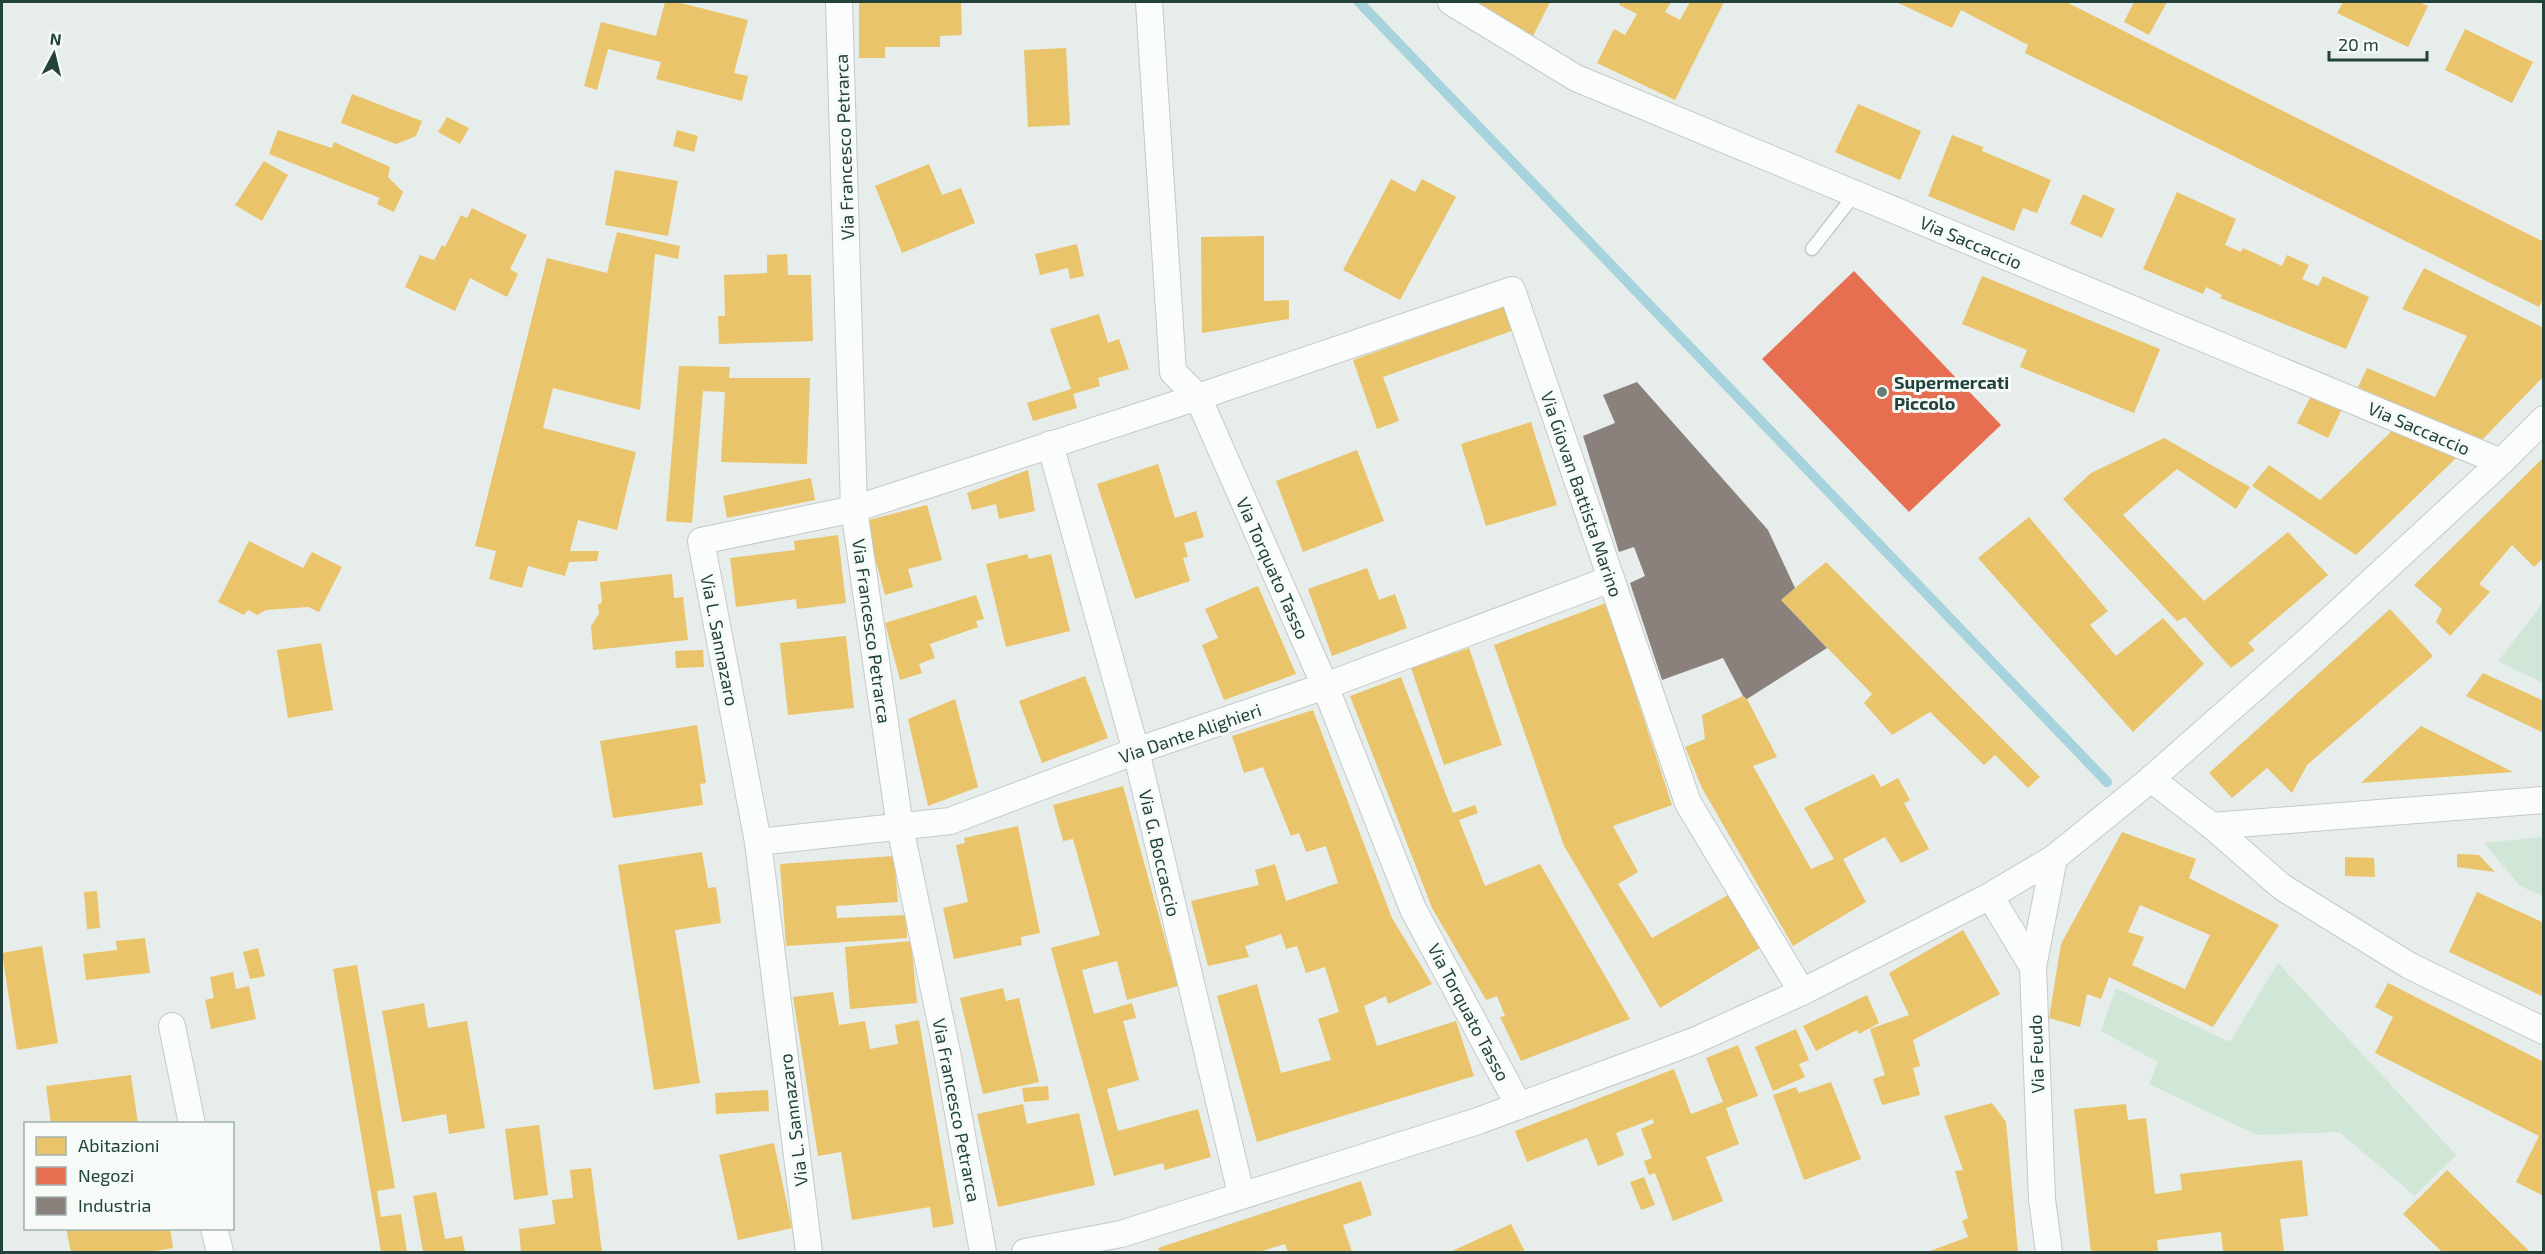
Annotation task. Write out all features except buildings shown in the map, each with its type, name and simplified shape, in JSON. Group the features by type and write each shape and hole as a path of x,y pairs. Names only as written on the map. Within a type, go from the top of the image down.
{"street":[{"name":"Via Francesco Petrarca","path":"839,2 854,509 900,827 948,1057 983,1252"},
{"name":"Via Torquato Tasso","path":"1149,2 1173,372 1198,397 1325,686 1413,909 1520,1106"},
{"name":"Via Saccaccio","path":"1451,2 1576,78 2501,462"},
{"name":"Via Giovan Battista Marino","path":"1198,397 1512,290 1688,803 1802,992"},
{"name":"Via L. Sannazaro","path":"809,1252 758,842 701,541 854,509 1198,397"},
{"path":"1025,1252 1121,1234 1520,1106 1694,1041 1802,992 1990,896 2054,858 2151,779 2501,462 2544,419"},
{"name":"Via G. Boccaccio","path":"1050,444 1136,751 1241,1194"},
{"name":"Via Dante Alighieri","path":"758,842 950,821 1136,751 1325,686 1611,579"},
{"path":"2151,779 2212,826 2292,893 2410,966 2544,1031"},
{"path":"2212,826 2544,800"},
{"name":"Via Feudo","path":"2049,1252 2042,1199 2033,966 2054,858"},
{"path":"1990,896 2033,966"},
{"path":"172,1026 192,1122"},
{"path":"214,1230 219,1252"}],"lane":[{"path":"1812,249 1855,194"}],"green space":[{"path":"2543,603 2544,683 2498,661"},
{"path":"2543,837 2543,896 2520,886 2484,843"},
{"path":"2278,963 2456,1155 2415,1196 2339,1132 2257,1135 2149,1084 2158,1062 2101,1031 2116,988 2230,1042"}],"waterway":[{"path":"1359,2 2107,782"}],"place":[{"name":"Supermercati Piccolo","path":"1882,392"}]}
